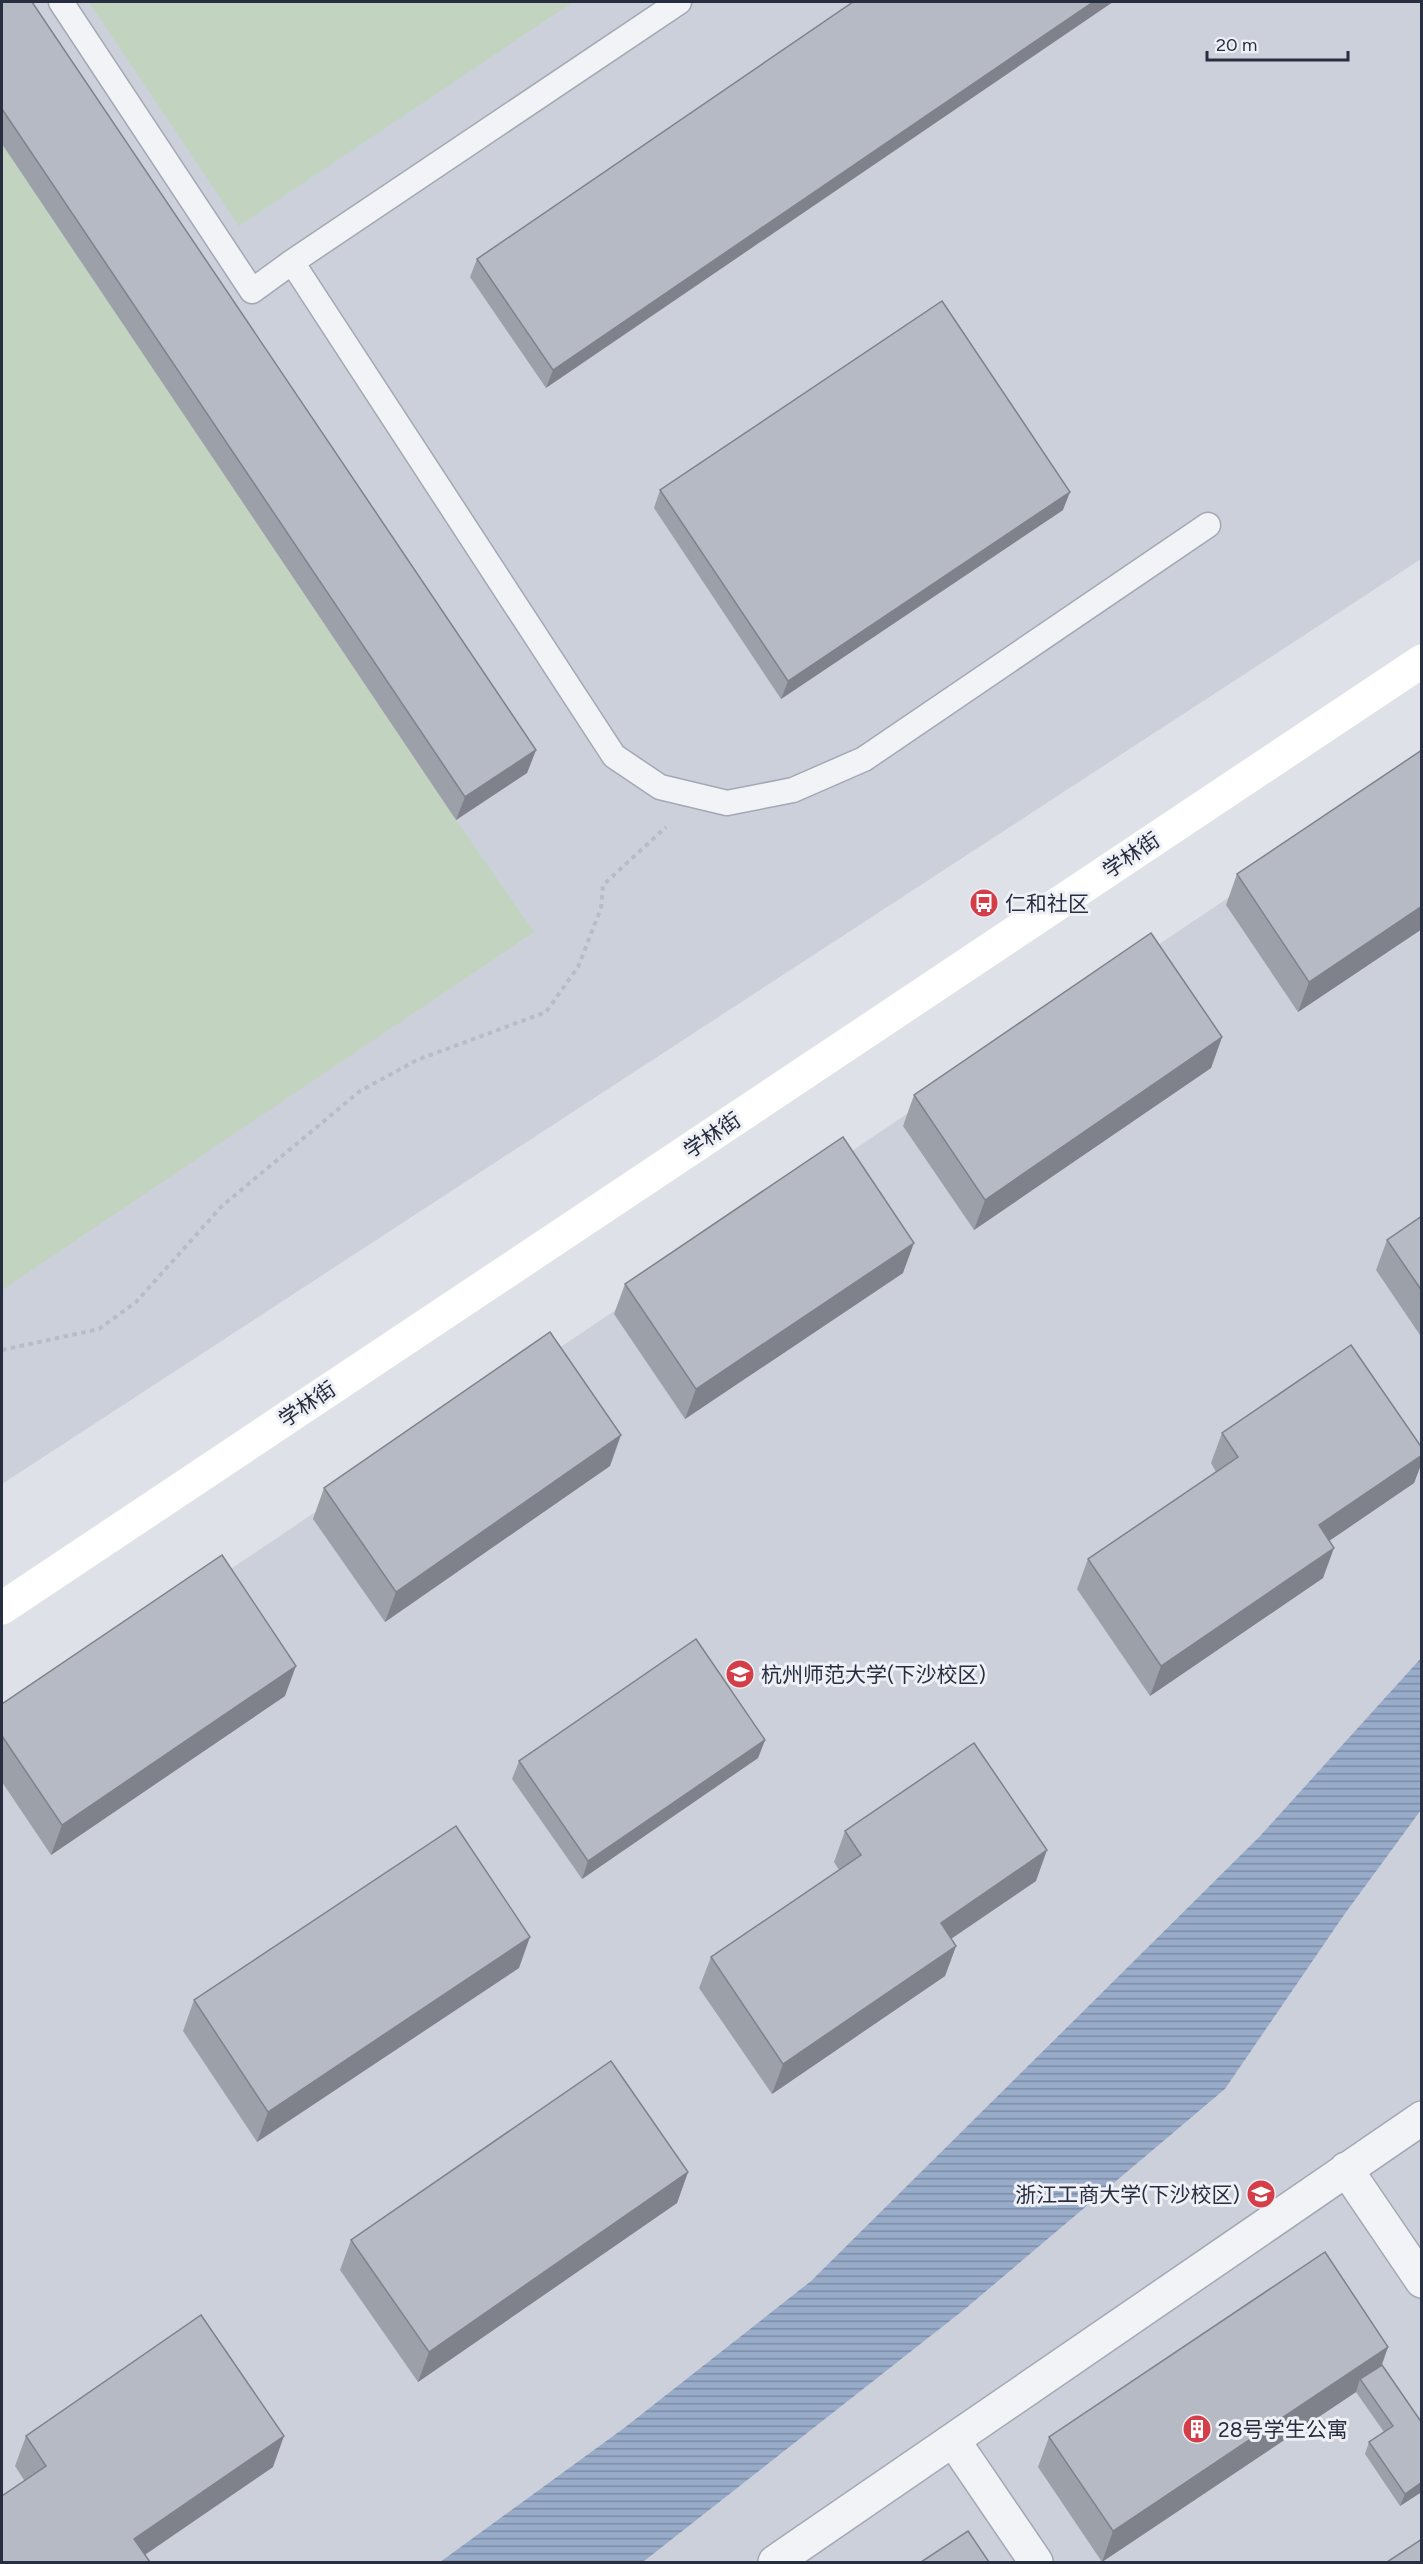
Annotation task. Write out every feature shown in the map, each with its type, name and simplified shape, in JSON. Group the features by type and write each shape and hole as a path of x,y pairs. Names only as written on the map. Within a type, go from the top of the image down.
{"main road":[{"name":"学林街","path":"2,1608 1422,661"}],"street":[{"path":"775,2562 1422,2118"},
{"path":"1346,2169 1422,2282"},
{"path":"953,2440 1036,2562"}],"lane":[{"path":"61,2 252,291 678,2"},
{"path":"292,262 614,756 660,787 727,803 793,790 864,759 1208,525"}],"path":[{"path":"2,1350 99,1329 136,1302 222,1206 360,1091 417,1060 546,1012 578,967 601,909 603,885 699,796"}],"shaded area":[{"path":"2,2 1421,2 1421,559 2,1484"},
{"name":"杭州师范大学(下沙校区)","path":"1421,768 1421,1658 1260,1836 811,2281 624,2428 440,2562 2,2562 2,1723"},
{"name":"浙江工商大学(下沙校区)","path":"1421,1810 1421,2562 643,2562 965,2309 1225,2089 1344,1915"}],"green space":[{"path":"89,2 573,2 239,226"},
{"path":"2,144 456,820 534,932 2,1290"}],"water":[{"path":"1421,1658 1421,1810 1344,1915 1225,2089 965,2309 643,2562 440,2562 624,2428 811,2281 1260,1836"}],"building":[{"path":"2,2 32,2 536,750 465,797 2,109"},
{"path":"853,2 1093,2 553,370 477,259"},
{"path":"942,301 1070,492 788,681 660,490"},
{"path":"1422,750 1422,906 1309,982 1237,874"},
{"path":"1151,933 1222,1037 985,1200 914,1095"},
{"path":"843,1137 914,1243 696,1389 625,1284"},
{"path":"1422,1216 1422,1291 1387,1240"},
{"path":"550,1332 621,1435 396,1592 324,1488"},
{"path":"1351,1345 1422,1448 1422,1455 1319,1525 1334,1548 1161,1666 1088,1559 1238,1457 1222,1433"},
{"path":"222,1555 296,1666 62,1825 2,1736 2,1704"},
{"path":"696,1639 765,1740 588,1861 519,1761"},
{"path":"974,1743 1047,1850 941,1923 956,1946 783,2064 711,1957 861,1855 845,1831"},
{"path":"456,1826 530,1937 268,2112 194,2000"},
{"path":"611,2061 688,2172 429,2352 351,2240"},
{"name":"28号学生公寓","path":"1325,2252 1388,2347 1113,2531 1049,2437"},
{"path":"201,2315 284,2436 134,2539 150,2562 2,2562 2,2496 46,2466 26,2436"},
{"path":"1382,2365 1422,2423 1422,2482 1405,2494 1369,2442 1393,2426 1360,2379"},
{"path":"968,2531 989,2562 921,2562"},
{"path":"1422,2539 1422,2562 1387,2562"}],"place":[{"name":"仁和社区","path":"984,903"},
{"name":"杭州师范大学(下沙校区)","path":"740,1674"},
{"name":"浙江工商大学(下沙校区)","path":"1261,2194"},
{"name":"28号学生公寓","path":"1197,2429"}]}
